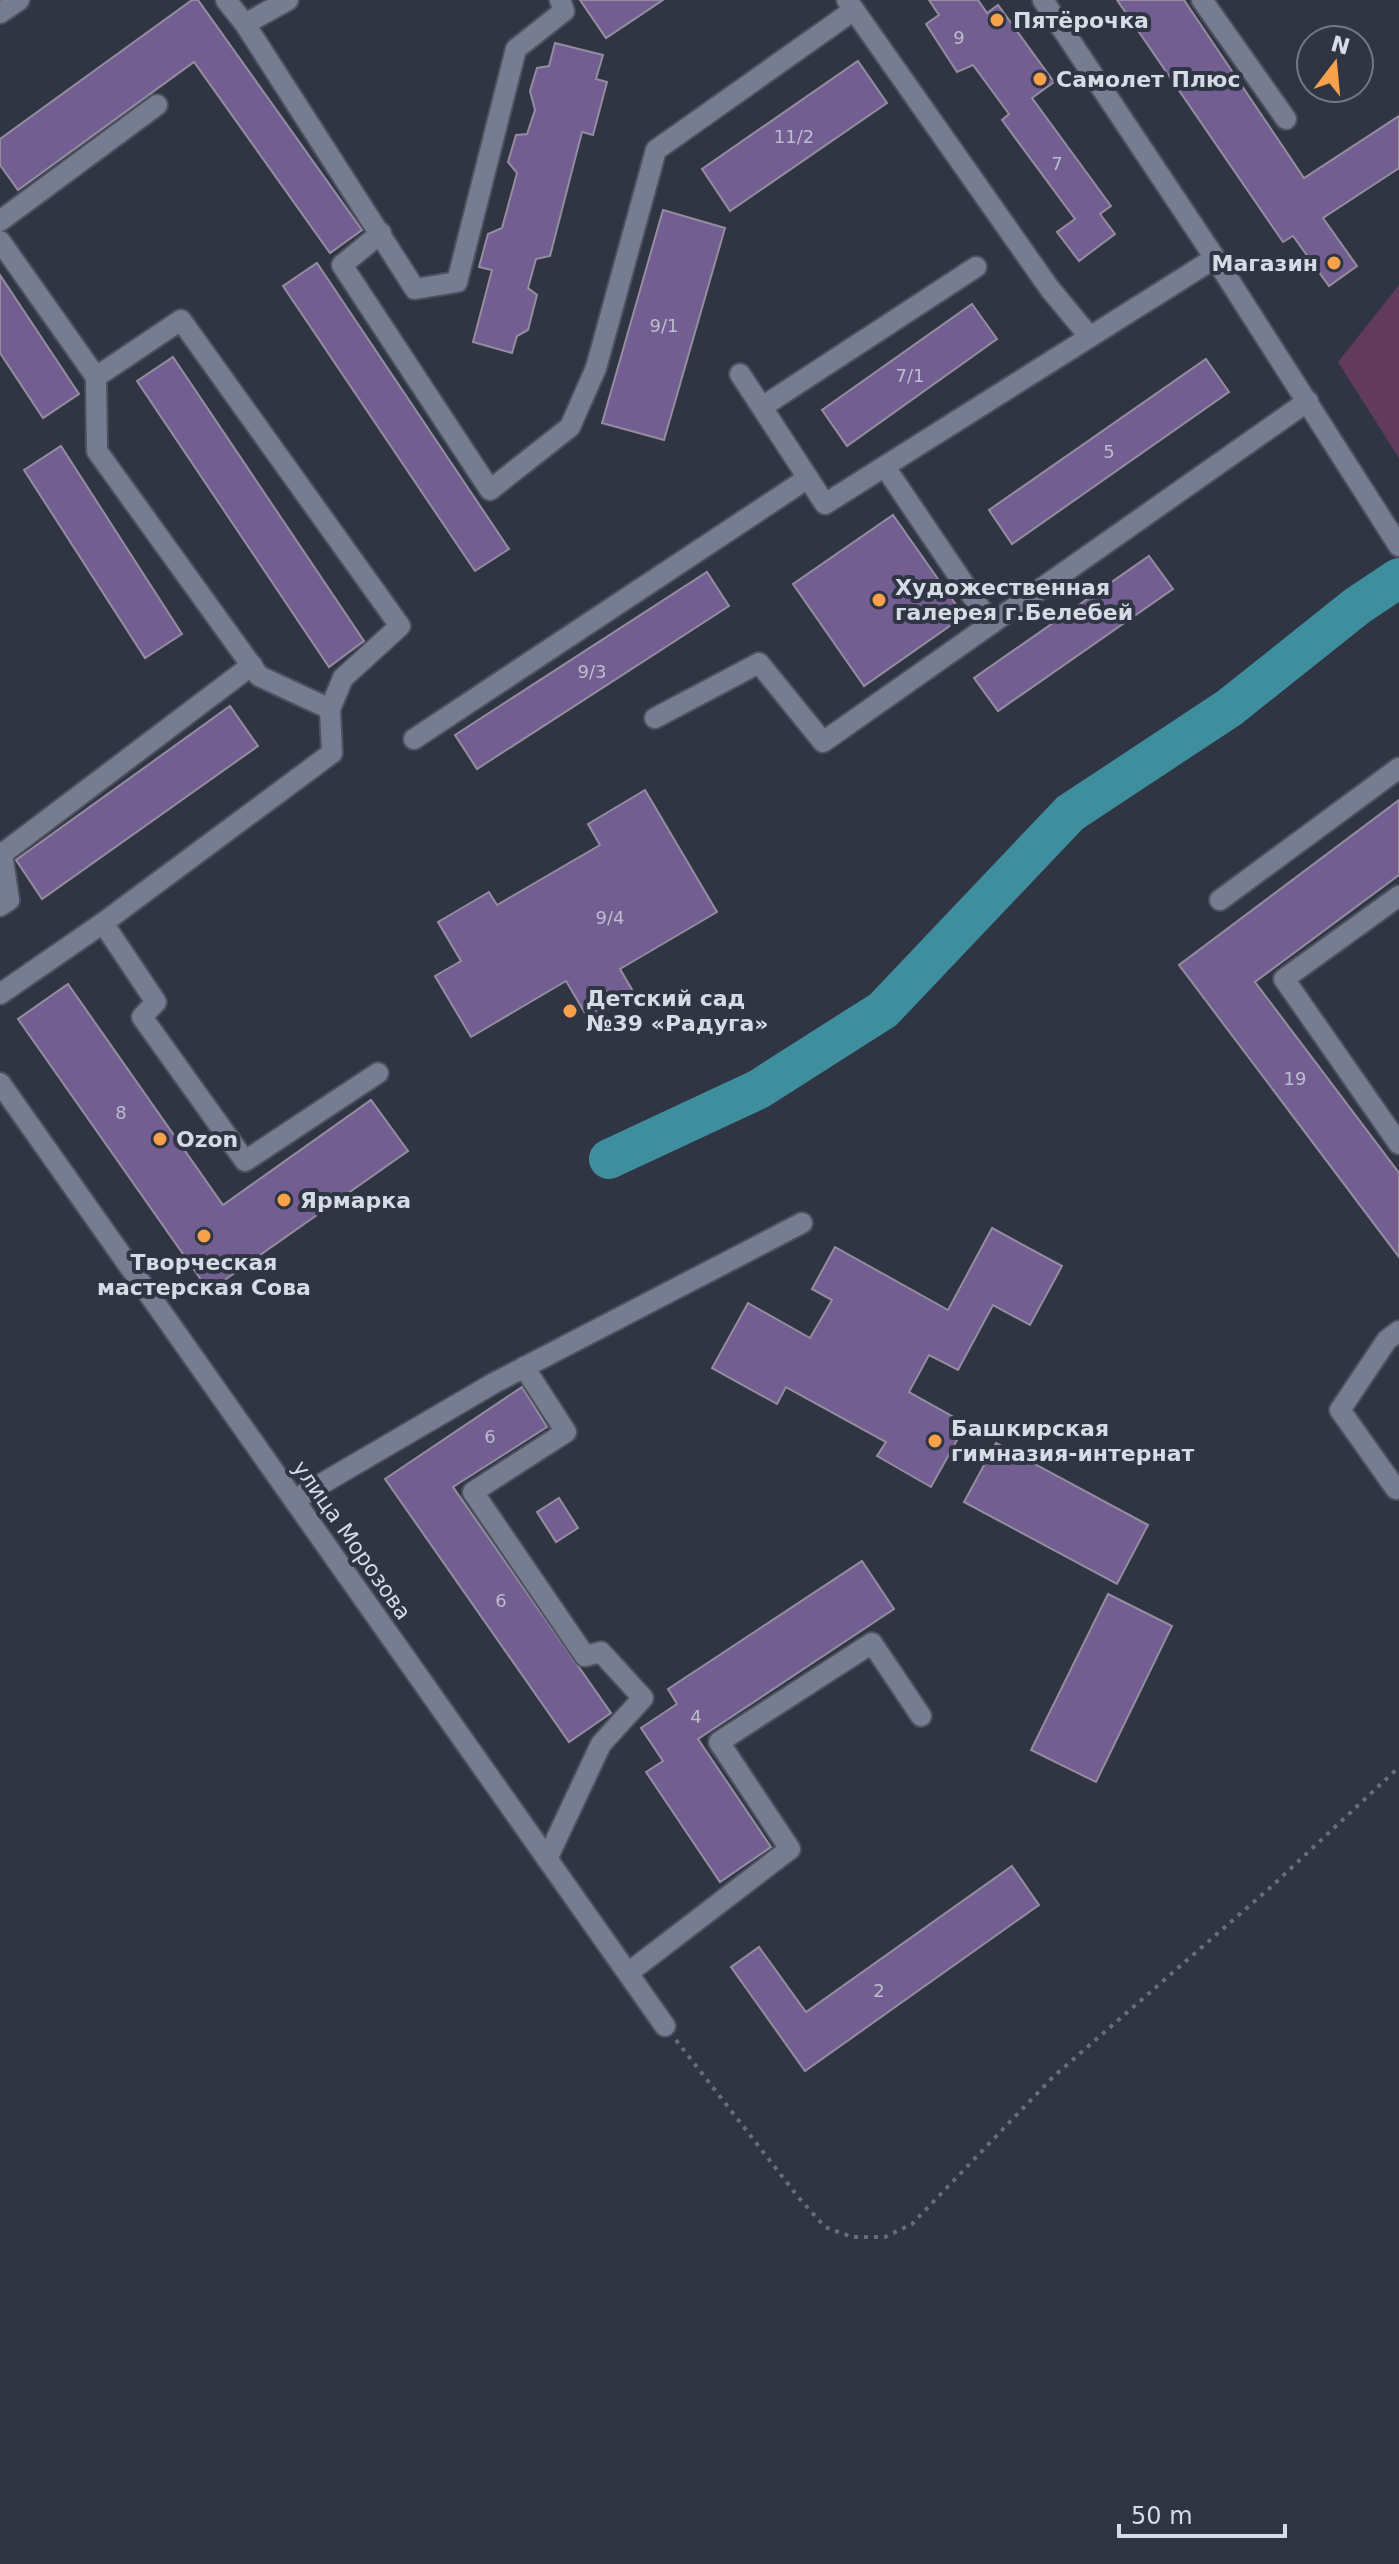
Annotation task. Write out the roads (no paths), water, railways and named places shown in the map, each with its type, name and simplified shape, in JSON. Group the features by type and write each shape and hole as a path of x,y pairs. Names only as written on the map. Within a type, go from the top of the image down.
{"street":[{"path":"0,13 19,0"},
{"path":"226,0 245,24 415,289 457,282 516,49 564,11 560,0"},
{"path":"245,24 288,0"},
{"path":"1043,0 1215,258 1399,546"},
{"path":"1202,0 1286,119"},
{"path":"381,233 342,265 490,490 570,427 596,368 656,150 850,5 1050,289 1089,336"},
{"path":"0,221 157,105"},
{"path":"0,241 96,377 97,451 259,676 330,709"},
{"path":"740,374 825,504 1215,258"},
{"path":"762,407 976,267"},
{"path":"0,994 103,923 332,753 330,709 343,678 400,626 181,320 96,377"},
{"path":"655,718 759,663 823,742 1308,401"},
{"path":"885,467 991,624"},
{"path":"414,739 808,478"},
{"path":"0,906 9,900 1,853 252,665"},
{"path":"1220,900 1399,768"},
{"path":"1399,896 1284,979 1399,1144"},
{"path":"103,923 156,1002 142,1017 245,1161 378,1073"},
{"name":"улица Морозова","path":"0,1083 665,2026"},
{"path":"294,1500 524,1367 802,1223"},
{"path":"1398,1490 1340,1410 1387,1340 1399,1331"},
{"path":"524,1367 566,1432 473,1492 585,1656 601,1652 643,1698 601,1744 547,1859"},
{"path":"628,1973 790,1849 719,1742 872,1643 921,1716"}],"waterway":[{"path":"609,1159 759,1089 883,1010 1070,813 1229,708 1357,606 1399,578"}],"place":[{"name":"Пятёрочка","path":"997,20"},
{"name":"Самолет Плюс","path":"1040,79"},
{"name":"Магазин","path":"1334,263"},
{"name":"Художественная галерея г.Белебей","path":"879,600"},
{"name":"Детский сад №39 «Радуга»","path":"570,1011"},
{"name":"Ozon","path":"160,1139"},
{"name":"Ярмарка","path":"284,1200"},
{"name":"Творческая мастерская Сова","path":"204,1236"},
{"name":"Башкирская гимназия-интернат","path":"935,1441"}]}
